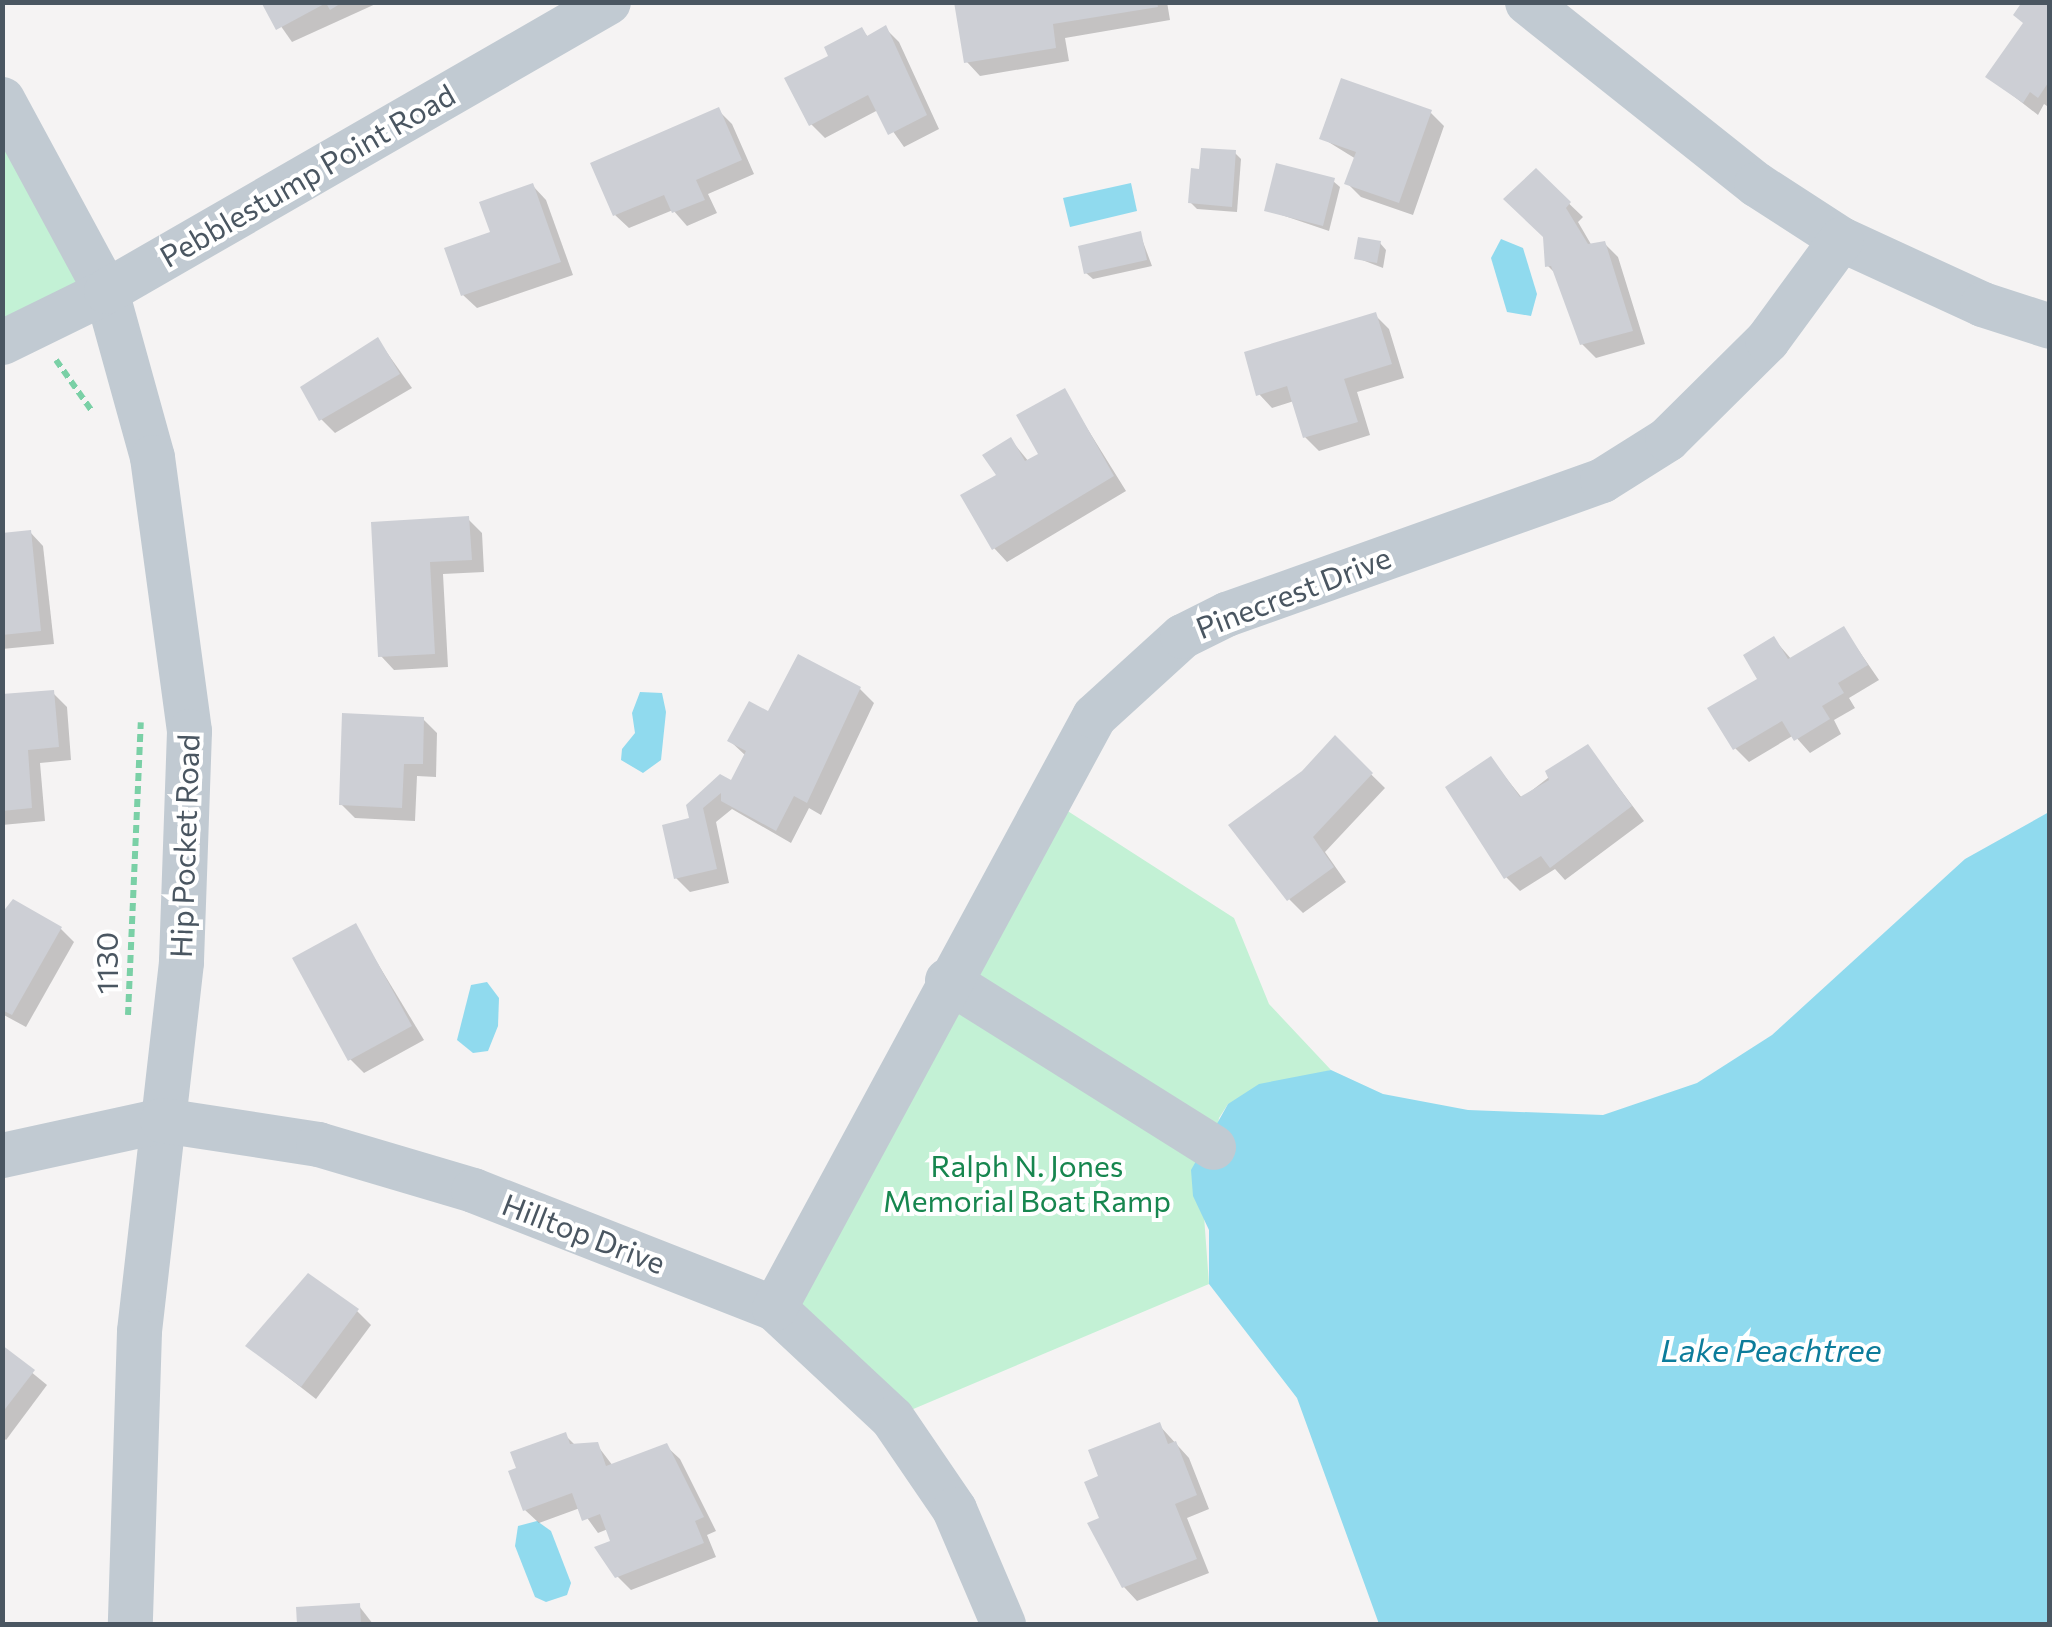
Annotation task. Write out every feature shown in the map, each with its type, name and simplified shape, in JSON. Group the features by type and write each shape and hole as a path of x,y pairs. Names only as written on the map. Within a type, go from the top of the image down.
{"street":[{"name":"Pebblestump Point Road","path":"16,334 106,291 608,2"},
{"path":"1527,2 1760,187 1841,239 1982,304 2050,326"},
{"name":"Hip Pocket Road","path":"2,99 106,291 152,457 189,732 181,962 139,1331 130,1624"},
{"name":"Pinecrest Drive","path":"774,1308 947,980 1094,716 1182,636 1356,564 1602,480 1667,439 1768,340 1841,239"},
{"path":"947,980 1213,1147"},
{"name":"Hilltop Drive","path":"2,1154 162,1120 318,1144 474,1190 774,1308 892,1418 954,1509 1003,1624"}],"path":[{"path":"16,334 100,422"},
{"name":"1130","path":"128,1022 140,704"}],"green space":[{"path":"2,85 106,291 2,342"},
{"name":"Ralph N. Jones Memorial Boat Ramp","path":"1049,799 1234,918 1269,1004 1331,1070 1228,1104 1219,1118 1204,1216 1209,1284 892,1418 774,1308"}],"water":[{"path":"1131,183 1137,211 1070,227 1063,198"},
{"path":"1501,239 1523,248 1537,294 1531,316 1507,312 1491,258"},
{"path":"640,692 662,693 666,712 661,760 643,773 621,760 622,749 635,733 632,713"},
{"name":"Lake Peachtree","path":"2049,812 2049,1624 1379,1624 1297,1398 1209,1284 1209,1230 1193,1196 1191,1170 1228,1104 1259,1084 1331,1070 1383,1094 1468,1110 1603,1115 1697,1083 1772,1035 1965,859"},
{"path":"487,982 499,998 498,1026 488,1051 473,1053 457,1040 471,985"},
{"path":"537,1521 551,1531 571,1583 567,1595 546,1602 535,1597 515,1546 518,1526"}],"building":[{"path":"261,2 343,2 330,10 326,3 276,30"},
{"path":"954,2 1157,2 1158,7 1053,24 1056,48 964,63"},
{"path":"2022,2 2050,2 2050,80 2038,98 2030,92 2023,103 1985,77 2023,23 2013,15"},
{"path":"886,25 927,115 888,135 868,95 809,126 784,78 828,56 824,47 862,27 867,36"},
{"path":"1341,78 1432,110 1399,203 1344,184 1356,152 1319,139"},
{"path":"719,107 742,160 696,180 705,200 672,213 664,195 613,216 590,163"},
{"path":"1201,148 1236,150 1232,207 1188,203 1191,168 1199,169"},
{"path":"1276,163 1335,178 1323,226 1264,211"},
{"path":"1536,168 1571,202 1566,208 1588,244 1605,241 1633,331 1580,345 1551,266 1545,267 1543,237 1503,199"},
{"path":"533,183 561,262 461,296 444,248 490,232 479,202"},
{"path":"1141,231 1147,260 1084,274 1078,246"},
{"path":"1358,237 1381,241 1377,263 1354,259"},
{"path":"1376,312 1392,364 1344,379 1358,422 1303,438 1287,386 1256,396 1244,352"},
{"path":"378,337 400,374 319,421 300,387"},
{"path":"1065,388 1114,476 992,550 960,495 996,475 982,455 1011,437 1025,461 1038,454 1016,415"},
{"path":"469,516 472,560 430,562 435,654 378,657 371,522"},
{"path":"31,530 41,631 2,635 2,533"},
{"path":"1844,626 1868,665 1838,683 1844,693 1822,706 1830,719 1794,741 1782,721 1733,750 1707,708 1757,679 1743,655 1774,636 1788,659"},
{"path":"798,654 861,687 807,803 794,796 776,831 721,801 721,793 703,808 717,869 674,879 662,825 689,818 686,805 720,774 731,780 746,751 727,741 749,701 768,711"},
{"path":"54,690 59,747 28,750 32,808 2,811 2,694"},
{"path":"342,713 424,717 423,764 404,764 402,808 339,805"},
{"path":"1335,735 1373,773 1313,837 1334,867 1287,901 1228,825 1302,771"},
{"path":"1588,744 1632,806 1550,868 1541,856 1504,879 1445,787 1491,756 1520,797 1549,780 1545,771"},
{"path":"13,899 62,927 12,1015 2,1010 2,913"},
{"path":"356,923 412,1026 348,1061 292,958"},
{"path":"308,1273 359,1309 301,1387 245,1346"},
{"path":"2,1345 35,1370 2,1413"},
{"path":"1160,1422 1168,1444 1176,1441 1197,1495 1175,1504 1197,1559 1122,1588 1087,1523 1099,1518 1084,1482 1098,1476 1088,1450"},
{"path":"566,1432 570,1444 598,1442 606,1466 667,1443 704,1517 695,1521 704,1543 615,1578 594,1547 610,1541 600,1514 582,1521 572,1493 523,1511 508,1471 516,1468 510,1452"},
{"path":"360,1603 361,1624 297,1624 296,1607"}]}
